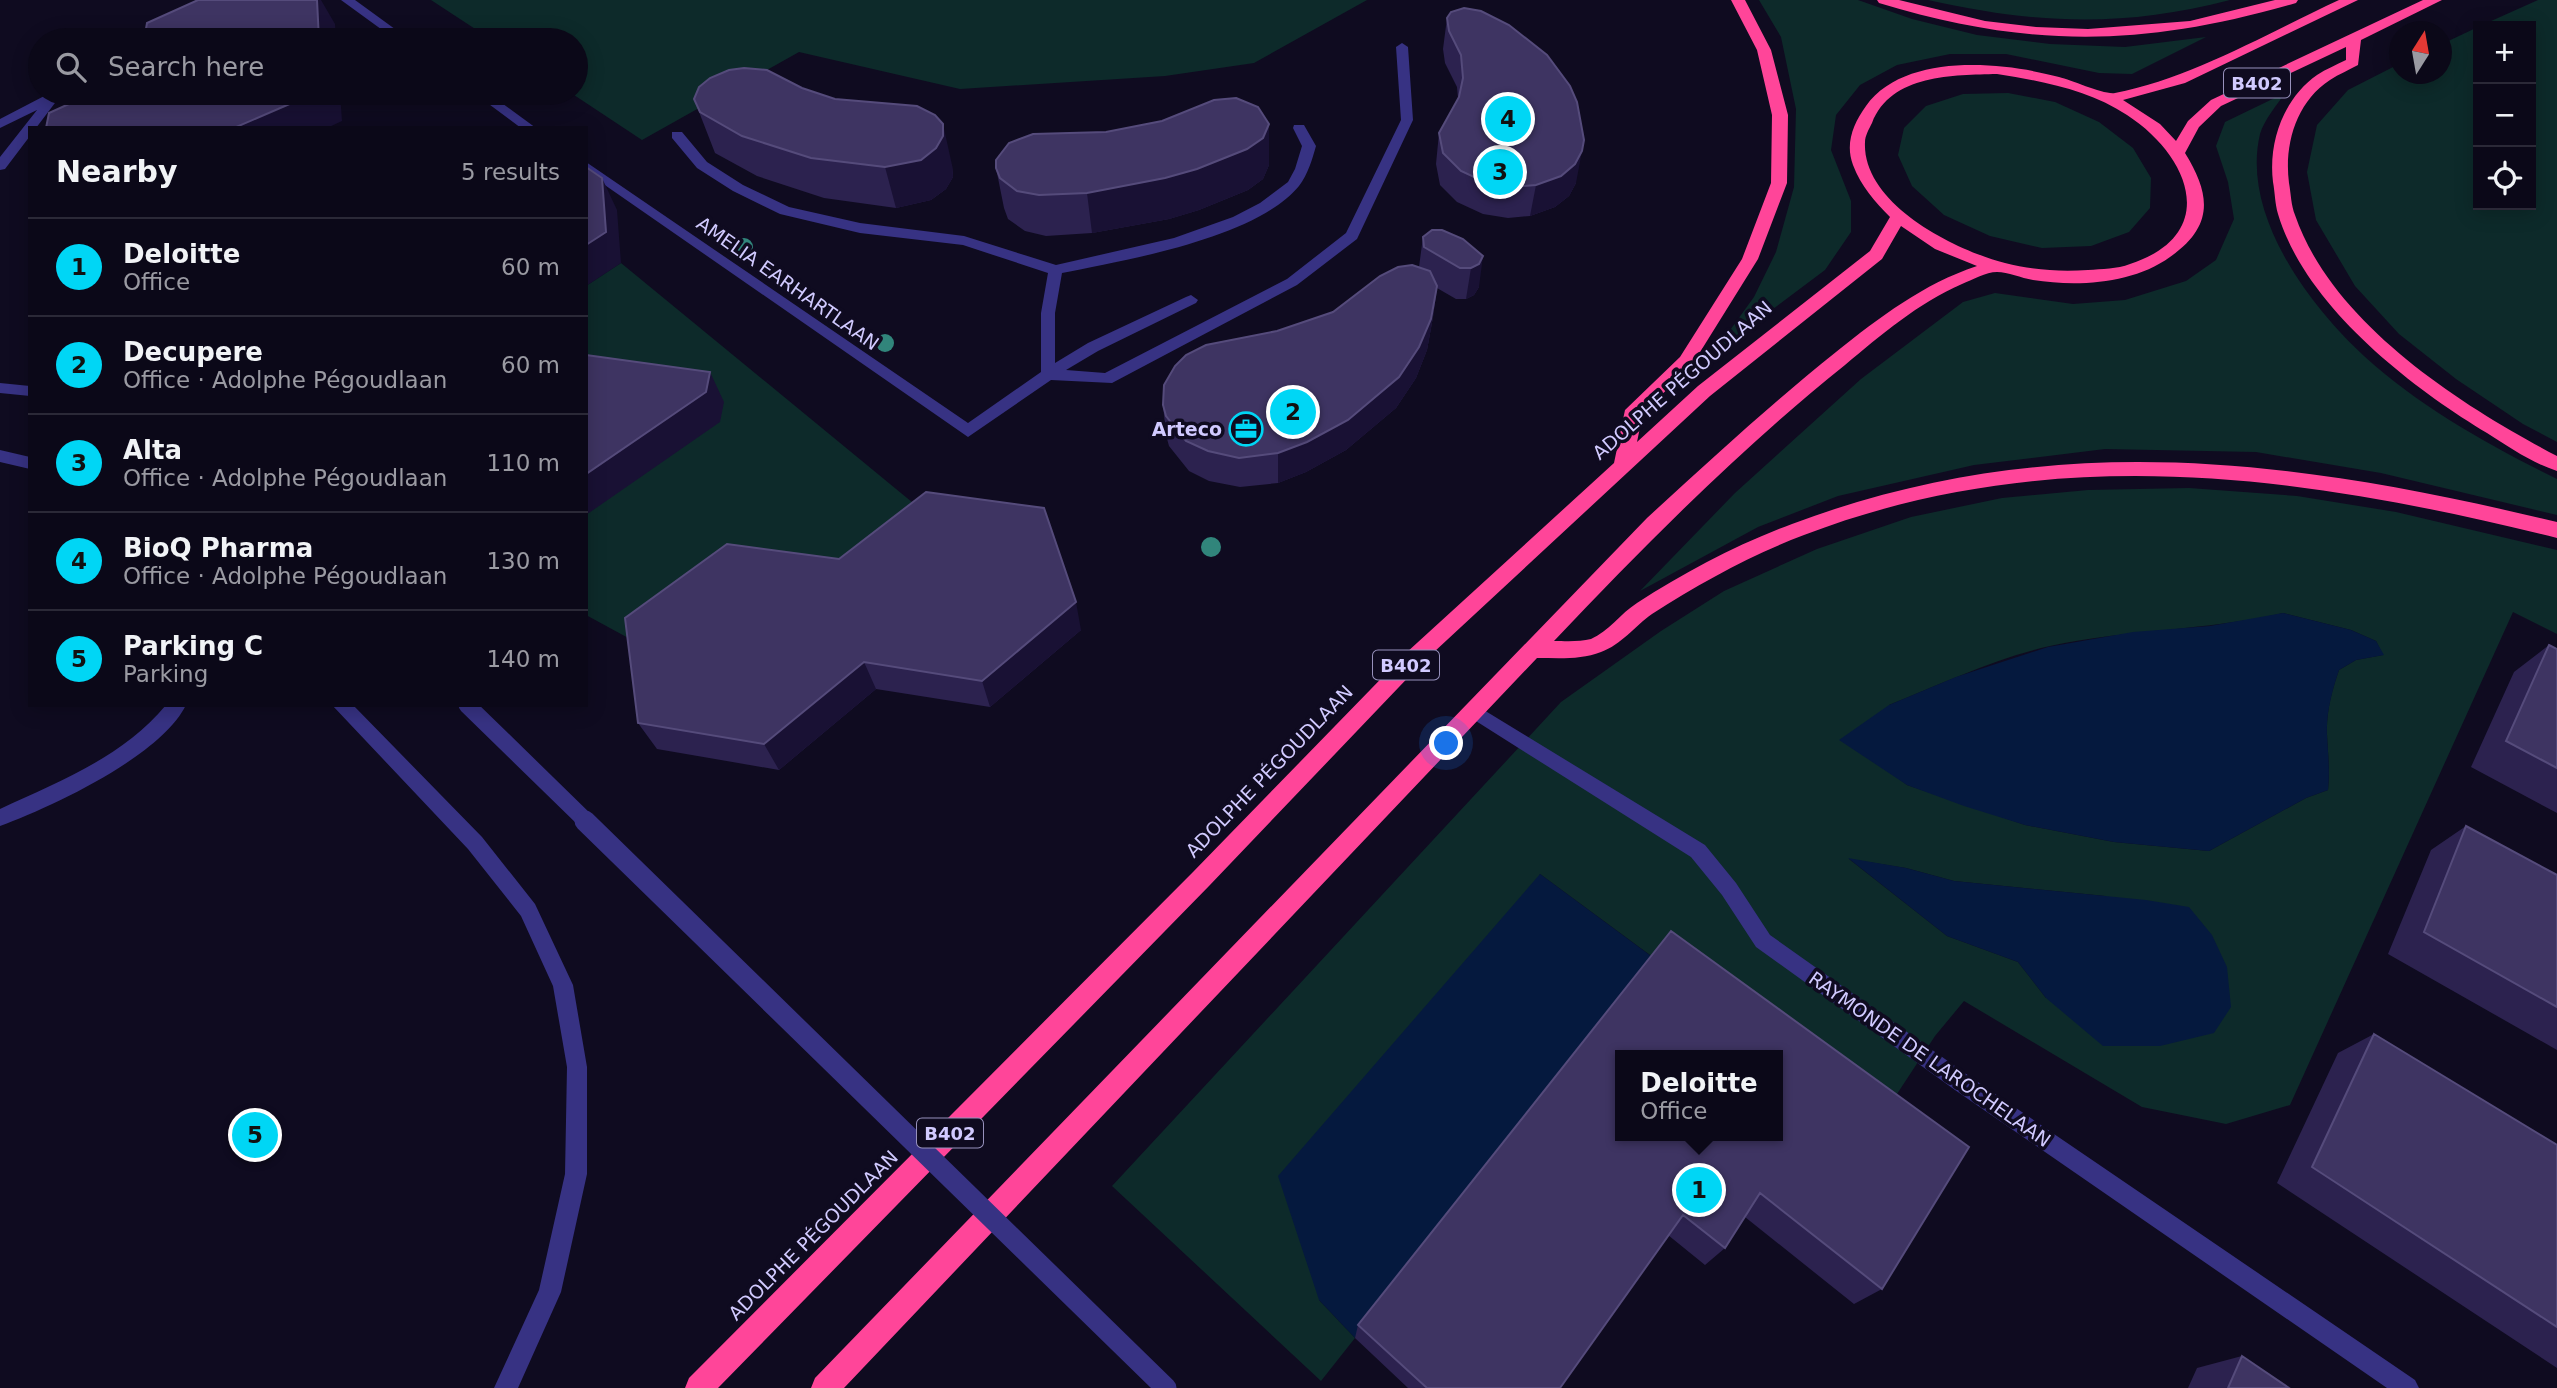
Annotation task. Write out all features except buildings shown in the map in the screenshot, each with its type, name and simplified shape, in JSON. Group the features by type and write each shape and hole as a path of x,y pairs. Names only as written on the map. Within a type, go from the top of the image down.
{"highway":[{"path":"1623,464 1634,410 1686,361 1750,259 1779,183 1780,115 1764,50 1738,0"},
{"path":"1884,0 1950,19 2004,29 2106,34 2160,31 2207,23 2291,0"},
{"name":"B402","path":"2110,99 2180,80 2351,0"},
{"name":"B402","path":"2178,151 2193,124 2216,103 2435,0"},
{"path":"2354,36 2353,62 2319,80 2294,109 2280,147 2278,187 2294,236 2330,295 2376,342 2449,402 2557,464"},
{"path":"1997,69 2055,78 2110,99 2149,123 2178,151 2197,188 2194,225 2168,254 2121,273 2061,277 1996,267 1942,245 1898,217 1867,180 1857,143 1868,110 1899,85 1943,71 1997,69"},
{"name":"ADOLPHE PÉGOUDLAAN","path":"699,1388 1201,879 1413,659 1704,391 1877,255 1898,217"},
{"path":"825,1388 1654,523 1797,392 1912,302 1959,277 1996,267"},
{"path":"1533,650 1596,646 1639,612 1705,570 1800,529 1896,497 1989,478 2078,469 2181,467 2291,475 2393,491 2557,530"}],"street":[{"path":"347,0 387,28"},
{"path":"1048,374 1107,379 1292,282 1352,236 1407,120 1402,47"},
{"path":"0,124 37,105"},
{"path":"32,126 49,105"},
{"path":"497,105 527,126"},
{"path":"677,135 702,165 738,188 785,211 860,228 964,241 1056,270 1167,245 1244,218 1290,188 1304,168 1309,146 1299,128"},
{"path":"0,166 28,131"},
{"name":"AMELIA EARHARTLAAN","path":"588,167 968,431 1048,374"},
{"path":"1048,374 1048,313 1056,270"},
{"path":"1048,374 1093,347 1191,300"},
{"path":"0,388 28,391"},
{"path":"0,456 28,463"},
{"path":"0,818 107,765 148,738 175,707"},
{"path":"343,707 475,843 528,911 562,985 577,1067 576,1174 550,1292 506,1388"},
{"path":"469,707 1166,1388"},
{"name":"RAYMONDE DE LAROCHELAAN","path":"1474,711 1698,851 1729,889 1763,941 1962,1083 2407,1388"}],"green space":[{"path":"431,0 1367,0 1254,63 1165,76 960,89 799,52 642,140 588,104 588,28 474,28"},
{"path":"1759,0 1858,0 1912,19 1977,35 2050,44 2125,47 2206,37 2132,74 2099,73 2006,54 1950,54 1897,65 1860,85 1836,115 1831,150 1851,201 1851,232 1825,270 1712,355 1754,297 1776,252 1794,187 1796,109 1781,37"},
{"path":"1928,0 2230,0 2152,15 2079,20 2006,14"},
{"path":"2538,0 2557,0 2557,442 2523,424 2456,379 2399,334 2355,286 2316,220 2307,172 2317,125 2348,90 2389,69 2389,84 2452,84 2452,39 2473,29 2473,210 2536,210 2536,21 2491,21"},
{"path":"2008,93 2055,102 2099,122 2133,148 2151,178 2150,208 2129,232 2091,246 2042,248 1990,236 1944,215 1912,186 1898,155 1904,128 1926,106 1963,94"},
{"path":"2285,93 2260,134 2257,164 2260,195 2270,226 2301,284 2343,335 2408,392 2481,439 2557,479 2557,515 2381,473 2256,452 2105,449 1974,465 1838,496 1758,527 1640,591 1735,493 1861,379 1963,302 1995,293 2073,304 2125,300 2186,281 2216,260 2234,219 2228,182 2216,146 2225,122"},
{"path":"621,263 935,521 643,646 588,616 588,285"},
{"path":"2189,488 2297,496 2396,512 2557,550 2557,634 2513,612 2290,1105 2226,1124 2142,1107 1964,1001 1935,1036 1878,1123 1783,1053 1783,1050 1779,1050 1540,874 1319,1300 1355,1338 1321,1381 1112,1186 1561,702 1661,631 1724,591 1817,549 1911,517 2002,498 2088,490","holes":["2283,613 2351,630 2376,641 2383,655 2356,660 2339,670 2327,718 2328,790 2306,798 2209,851 2114,842 2025,825 1907,785 1891,773 1889,705 2009,657 2079,640 2225,623","1849,859 1906,868 1954,881 2105,896 2046,998 2018,962 1947,936"]}],"water":[{"path":"2283,613 2351,630 2376,641 2384,655 2356,660 2339,670 2327,719 2328,790 2306,798 2209,851 2114,842 2025,825 1907,785 1839,740 1889,705 1956,677 2048,647 2133,632 2210,626"},
{"path":"1848,858 1906,868 1954,881 2146,900 2189,907 2212,935 2227,967 2231,1007 2214,1033 2160,1046 2103,1046 2046,998 2018,962 1947,936"},
{"path":"1540,874 1655,959 1355,1338 1319,1300 1278,1176"}],"place":[{"name":"BioQ Pharma","path":"1508,119"},
{"name":"Alta","path":"1500,172"},
{"name":"Decupere","path":"1293,412"},
{"name":"Arteco","path":"1246,429"},
{"name":"Parking C","path":"255,1135"},
{"name":"Deloitte","path":"1699,1190"}]}
